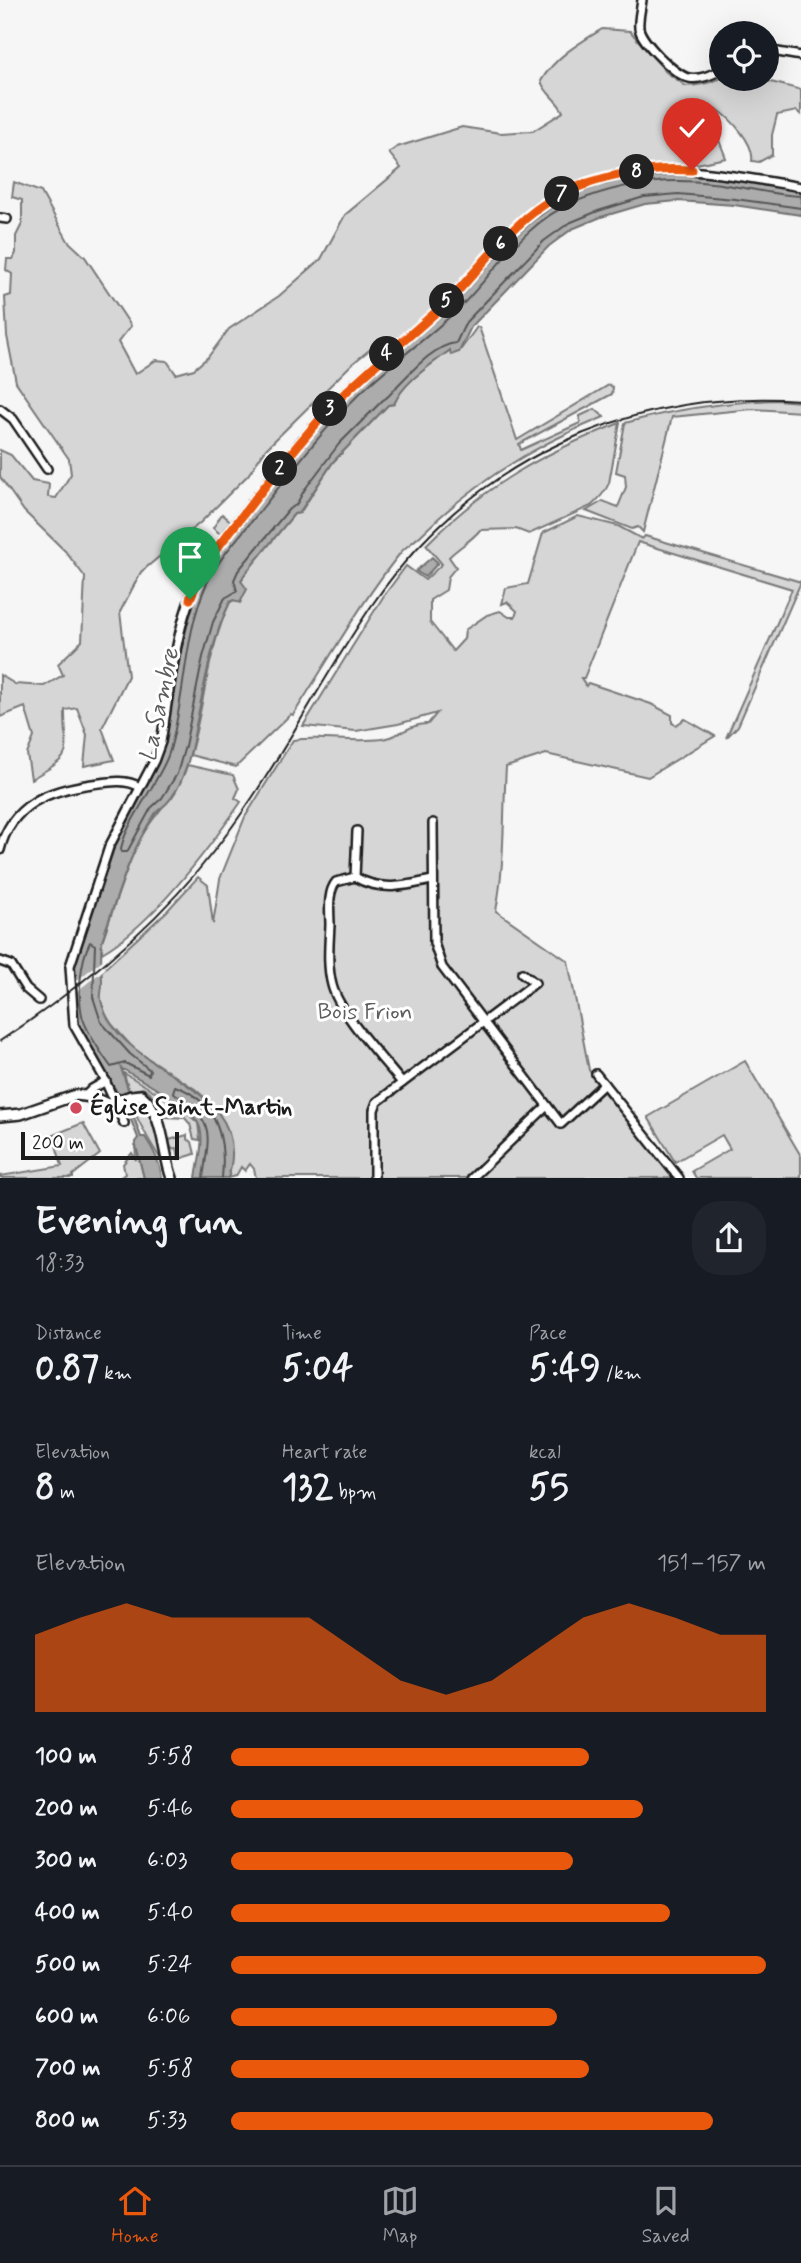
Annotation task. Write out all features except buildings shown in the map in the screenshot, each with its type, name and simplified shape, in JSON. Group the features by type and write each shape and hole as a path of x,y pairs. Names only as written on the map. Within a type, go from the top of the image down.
{"main road":[{"path":"0,1116 21,1114 76,1095 86,1095 108,1104 141,1096 149,1104 160,1129 172,1178"}],"street":[{"path":"642,0 639,28 643,37 677,72 688,78 709,75"},
{"path":"779,52 801,56"},
{"path":"124,1123 122,1099 106,1082 74,1025 71,966 109,847 154,761 190,599 201,572 213,553 314,427 359,379 440,307 520,224 546,203 568,191 612,177 661,169 692,170 801,187"},
{"path":"0,409 13,419 47,469"},
{"path":"0,850 7,829 21,811 33,801 50,793 125,781 140,787"},
{"path":"433,823 435,951 442,967 561,1124 604,1084"},
{"path":"355,877 357,831"},
{"path":"402,1083 337,999 331,983 329,957 330,893 336,882 355,877 372,885 389,887 432,880"},
{"path":"0,961 12,965 26,989 39,1000"},
{"path":"374,1178 374,1106 535,983 522,973"},
{"path":"596,1074 679,1178"},
{"path":"86,1095 106,1082"},
{"path":"472,1178 547,1106"}],"green space":[{"path":"602,29 630,31 666,72 686,86 709,82 709,91 779,91 779,85 801,90 801,115 797,111 777,115 772,135 772,155 759,162 752,161 746,139 717,109 710,117 726,158 687,166 661,164 627,170 591,180 545,200 508,232 441,301 379,358 373,347 352,364 266,449 248,475 201,522 141,572 120,612 128,676 102,728 114,760 84,766 87,735 77,708 65,710 65,753 56,764 31,779 27,754 34,737 25,707 0,717 0,675 15,684 44,686 63,675 58,664 82,641 85,577 65,551 24,511 0,477 0,450 11,455 32,481 49,484 48,497 56,498 71,474 69,459 16,382 7,336 5,297 11,295 12,274 6,270 7,259 13,259 16,253 16,236 22,224 22,200 12,197 14,182 41,192 68,241 85,257 131,326 118,342 135,374 156,360 167,361 176,374 194,369 208,357 229,329 279,296 321,259 345,215 401,168 389,153 397,147 462,127 501,133 533,131 563,112 541,81 560,58"},
{"path":"477,327 517,440 609,385 613,387 612,394 519,444 521,450 580,423 580,416 595,409 604,417 530,452 507,466 463,497 402,551 359,610 293,715 236,767 190,755 216,639 244,575 294,514 300,513 333,462 388,405 394,404 404,388 419,374 450,350 459,352"},
{"path":"776,400 801,402 801,412 752,409 672,417 643,532 638,527 632,529 586,511 603,501 618,507 626,487 625,475 616,472 625,423 700,407"},
{"name":"Bois Frion","path":"620,423 609,483 599,498 591,506 529,534 516,529 480,530 449,557 456,567 448,577 446,590 430,600 430,622 453,651 464,639 465,630 487,615 500,611 509,617 515,617 517,611 507,602 502,604 506,588 528,584 543,533 578,516 618,526 642,539 645,536 801,582 738,726 726,738 792,589 638,542 584,678 581,678 586,686 588,683 651,704 672,715 672,723 676,725 685,719 715,736 648,777 546,754 506,767 502,857 496,911 568,961 589,1070 605,1094 675,1178 256,1178 250,1164 245,1171 241,1167 236,1176 228,1178 230,1172 221,1118 213,1105 195,1089 134,1049 107,1019 100,997 101,972 167,911 198,877 208,885 213,924 220,879 245,817 293,740 382,739 428,724 437,713 398,724 356,731 303,726 383,597 406,566 425,580 442,564 426,545 470,505 516,473 566,446"},
{"path":"222,514 233,523 223,536 213,528"},
{"path":"187,765 233,775 239,789 235,798 241,802 178,885 140,924 102,953 102,941 133,855 144,833 178,786"},
{"path":"745,1061 801,1156 801,1178 696,1178 692,1171 730,1149 722,1135 675,1162 648,1117"},
{"path":"124,1073 179,1106 198,1123 200,1140 194,1139 190,1124 185,1118 165,1117 150,1092 143,1088 129,1091"},
{"path":"135,1101 149,1111 153,1119 165,1166 138,1119 131,1103"},
{"path":"83,1123 100,1154 73,1175 73,1178 0,1178 62,1166 53,1135"},
{"path":"187,1135 195,1154 179,1159 177,1148 171,1149 169,1140"},
{"path":"135,1142 144,1178 119,1178 125,1174 123,1164 132,1153 136,1160"}],"water":[{"name":"La Sambre","path":"676,173 801,190 801,215 734,205 678,201 645,204 572,229 549,246 471,327 459,352 451,355 450,350 419,374 404,388 394,404 388,405 333,462 299,513 294,514 244,575 241,581 247,589 240,603 234,600 230,602 213,647 185,770 174,794 155,814 136,849 105,930 101,953 101,1000 113,1026 132,1047 205,1099 223,1120 232,1146 228,1178 196,1178 201,1143 198,1123 185,1108 121,1068 129,1092 126,1094 141,1137 145,1137 154,1152 162,1178 144,1178 135,1142 138,1138 122,1097 81,1032 75,1016 73,972 119,833 162,752 187,626 203,578 215,555 333,411 460,298 536,216 563,199 594,186 626,178"},
{"path":"432,557 438,563 425,577 416,571"}],"pier":[{"path":"105,958 105,969 71,996 70,986"}],"railway":[{"path":"0,1041 60,999 117,953 194,876 259,788 372,605 412,554 456,511 506,474 559,444 615,422 675,407 737,399 801,400"}],"place":[{"name":"Église Saint-Martin","path":"76,1108"}],"route":[{"path":"190,599 201,572 213,553 334,404 456,293 491,253 532,213 559,195 595,181 661,169 692,170"}]}
